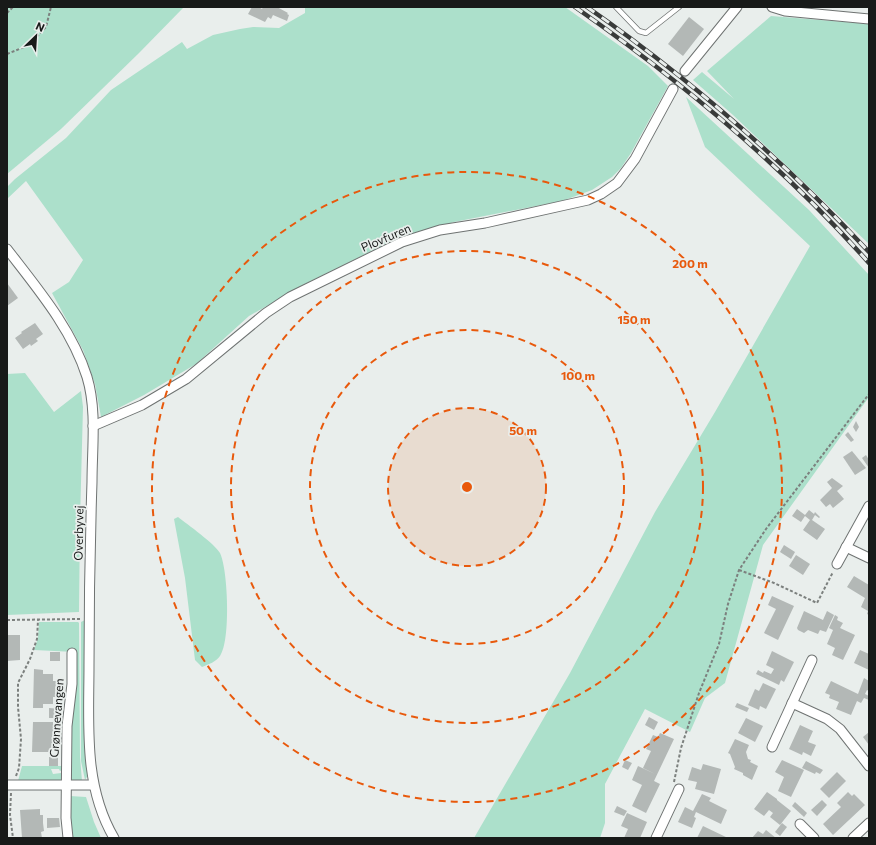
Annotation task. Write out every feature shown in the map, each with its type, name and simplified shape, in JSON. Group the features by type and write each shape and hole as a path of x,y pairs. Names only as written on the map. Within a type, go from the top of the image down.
{"street":[{"path":"685,71 736,7"},
{"path":"772,7 785,11 869,19"},
{"name":"Plovfuren","path":"93,426 142,405 186,379 266,313 290,297 402,242 440,230 485,223 588,200 600,194 617,183 635,160 673,88"},
{"name":"Overbyvej","path":"7,249 53,310 80,360 87,378 90,394 93,426 89,619 90,758 93,785 101,810 114,838"},
{"path":"837,564 869,506"},
{"path":"846,547 869,558"},
{"name":"Grønnevangen","path":"68,838 66,784 67,726 72,684 72,653"},
{"path":"772,747 812,660"},
{"path":"792,703 827,719 840,729 869,766"},
{"path":"9,785 93,785"},
{"path":"656,838 680,789"},
{"path":"853,838 869,823"},
{"path":"800,824 814,838"}],"lane":[{"path":"616,7 639,31 646,33 679,7"}],"path":[{"path":"7,13 13,7"},
{"path":"7,54 29,45 46,27 51,7"},
{"path":"680,789 673,785 681,748 699,693 718,644 728,604 739,570 766,529 869,394"},
{"path":"739,570 774,583 817,603 832,574"},
{"path":"7,620 89,619"},
{"path":"13,838 9,785 19,768 21,739 18,707 18,683 30,660 37,639 38,620"}],"green space":[{"path":"7,7 184,7 61,129 7,174"},
{"path":"305,7 565,7 648,66 668,86 631,153 621,168 612,177 592,190 562,201 454,222 390,242 307,283 249,316 196,364 144,395 101,417 95,384 83,350 52,293 69,282 83,260 26,181 7,199 7,187 66,138 111,90 182,42 187,49 213,35 253,27 279,28 305,13"},
{"path":"771,16 869,24 869,244 733,115 693,80 702,72 734,99 707,71"},
{"path":"686,97 809,210 869,275 869,397 763,545 725,683 705,698 690,732 645,709 605,784 605,823 600,838 474,838 570,673 655,512 715,412 810,246 705,147"},
{"path":"25,373 54,412 81,391 83,407 79,612 7,615 7,374"},
{"path":"178,517 213,545 220,553 223,561 227,605 226,636 220,656 212,663 202,667 195,660 185,578 174,519"},
{"path":"85,620 85,727 88,775 85,780 81,761 81,622"},
{"path":"39,622 79,623 80,757 82,781 71,782 70,778 75,652 34,650 38,638"},
{"path":"22,766 62,766 62,770 60,771 59,769 51,769 53,774 61,773 62,778 59,782 18,781"},
{"path":"70,796 86,797 101,838 72,838 70,827"}],"building":[{"path":"252,7 259,7 262,9 263,7 277,7 289,15 287,21 273,15 271,19 268,17 265,22 248,14"},
{"path":"689,17 704,29 683,56 668,44"},
{"path":"7,283 18,298 7,306"},
{"path":"35,323 43,334 36,339 38,341 23,349 15,338"},
{"path":"856,421 859,427 856,432 853,427"},
{"path":"848,432 854,440 851,442 845,435"},
{"path":"852,451 866,468 855,475 843,457"},
{"path":"866,455 869,460 869,468 862,458"},
{"path":"832,478 843,486 837,491 844,499 833,508 830,504 826,507 820,500 832,488 827,482"},
{"path":"797,509 805,515 809,510 814,514 815,512 820,517 819,518 815,515 812,520 825,529 817,540 803,530 810,520 805,516 801,522 792,516"},
{"path":"784,545 795,552 791,559 780,552"},
{"path":"796,555 810,564 803,575 789,566"},
{"path":"854,576 869,585 869,615 867,614 868,611 861,607 865,598 847,587"},
{"path":"772,596 794,606 778,640 764,633 776,609 768,605"},
{"path":"804,611 823,620 827,611 834,615 826,632 820,630 818,634 808,630 804,633 798,630 797,628"},
{"path":"835,615 838,617 837,620 843,623 840,628 855,635 843,660 832,655 835,648 827,644 833,630 829,628"},
{"path":"7,635 20,635 20,660 7,661"},
{"path":"860,650 869,654 869,670 854,663"},
{"path":"772,651 794,662 784,682 781,680 779,685 756,674 758,670 763,673 764,671 771,674 774,669 766,665"},
{"path":"50,652 60,652 60,661 50,661"},
{"path":"34,669 43,670 43,674 53,674 53,681 56,681 53,704 43,704 43,708 33,708"},
{"path":"864,678 869,681 869,691 867,690 865,694 869,696 869,700 864,698 861,703 857,701 851,715 836,709 839,702 829,698 830,695 825,693 831,681 858,694"},
{"path":"763,683 776,689 766,709 760,706 759,710 748,705 755,689 759,691"},
{"path":"737,703 749,708 747,712 735,707"},
{"path":"49,708 62,709 62,718 49,718"},
{"path":"649,717 658,722 654,730 645,725"},
{"path":"746,718 763,726 755,742 738,733"},
{"path":"33,722 53,722 53,729 55,729 55,746 52,746 52,752 32,752"},
{"path":"800,725 813,731 808,742 816,745 811,756 803,752 802,755 789,749"},
{"path":"869,732 869,745 863,737"},
{"path":"660,733 674,739 654,781 660,784 646,813 632,806 642,785 632,780 638,766 655,774 643,768 651,751 646,749 653,735 658,737"},
{"path":"735,739 749,745 746,752 748,759 751,760 750,762 758,766 752,780 743,775 743,773 734,769 735,767 730,754 728,753"},
{"path":"49,757 58,757 58,766 49,766"},
{"path":"625,760 632,763 628,770 622,767"},
{"path":"782,760 804,770 791,797 778,791 784,777 775,772"},
{"path":"806,761 823,770 820,774 816,772 815,774 802,768"},
{"path":"703,764 721,769 714,794 695,789 697,782 688,780 692,767 701,770"},
{"path":"837,772 846,781 829,798 820,789"},
{"path":"767,792 791,811 780,825 770,817 773,813 769,810 764,816 754,809"},
{"path":"848,792 852,796 854,794 865,805 833,835 823,824 841,807 837,803"},
{"path":"702,794 711,798 709,801 727,810 721,824 696,812 694,817 696,818 692,828 678,822 685,807 693,811"},
{"path":"822,800 827,805 817,816 811,810"},
{"path":"795,802 807,813 804,817 792,806"},
{"path":"617,806 627,811 624,816 614,812"},
{"path":"40,809 40,815 43,815 44,831 41,832 42,838 22,838 20,810"},
{"path":"627,813 647,822 640,838 624,838 628,829 621,826"},
{"path":"47,818 59,818 60,827 47,828"},
{"path":"782,823 787,827 780,836 775,832"},
{"path":"703,826 728,838 697,838"},
{"path":"766,830 776,838 752,838 758,831 763,834"}],"tunnel":[{"path":"673,89 685,71"}],"railway":[{"path":"575,7 615,35 730,126 802,192 869,263"},
{"path":"587,7 662,62 734,122 803,185 869,252"}]}
